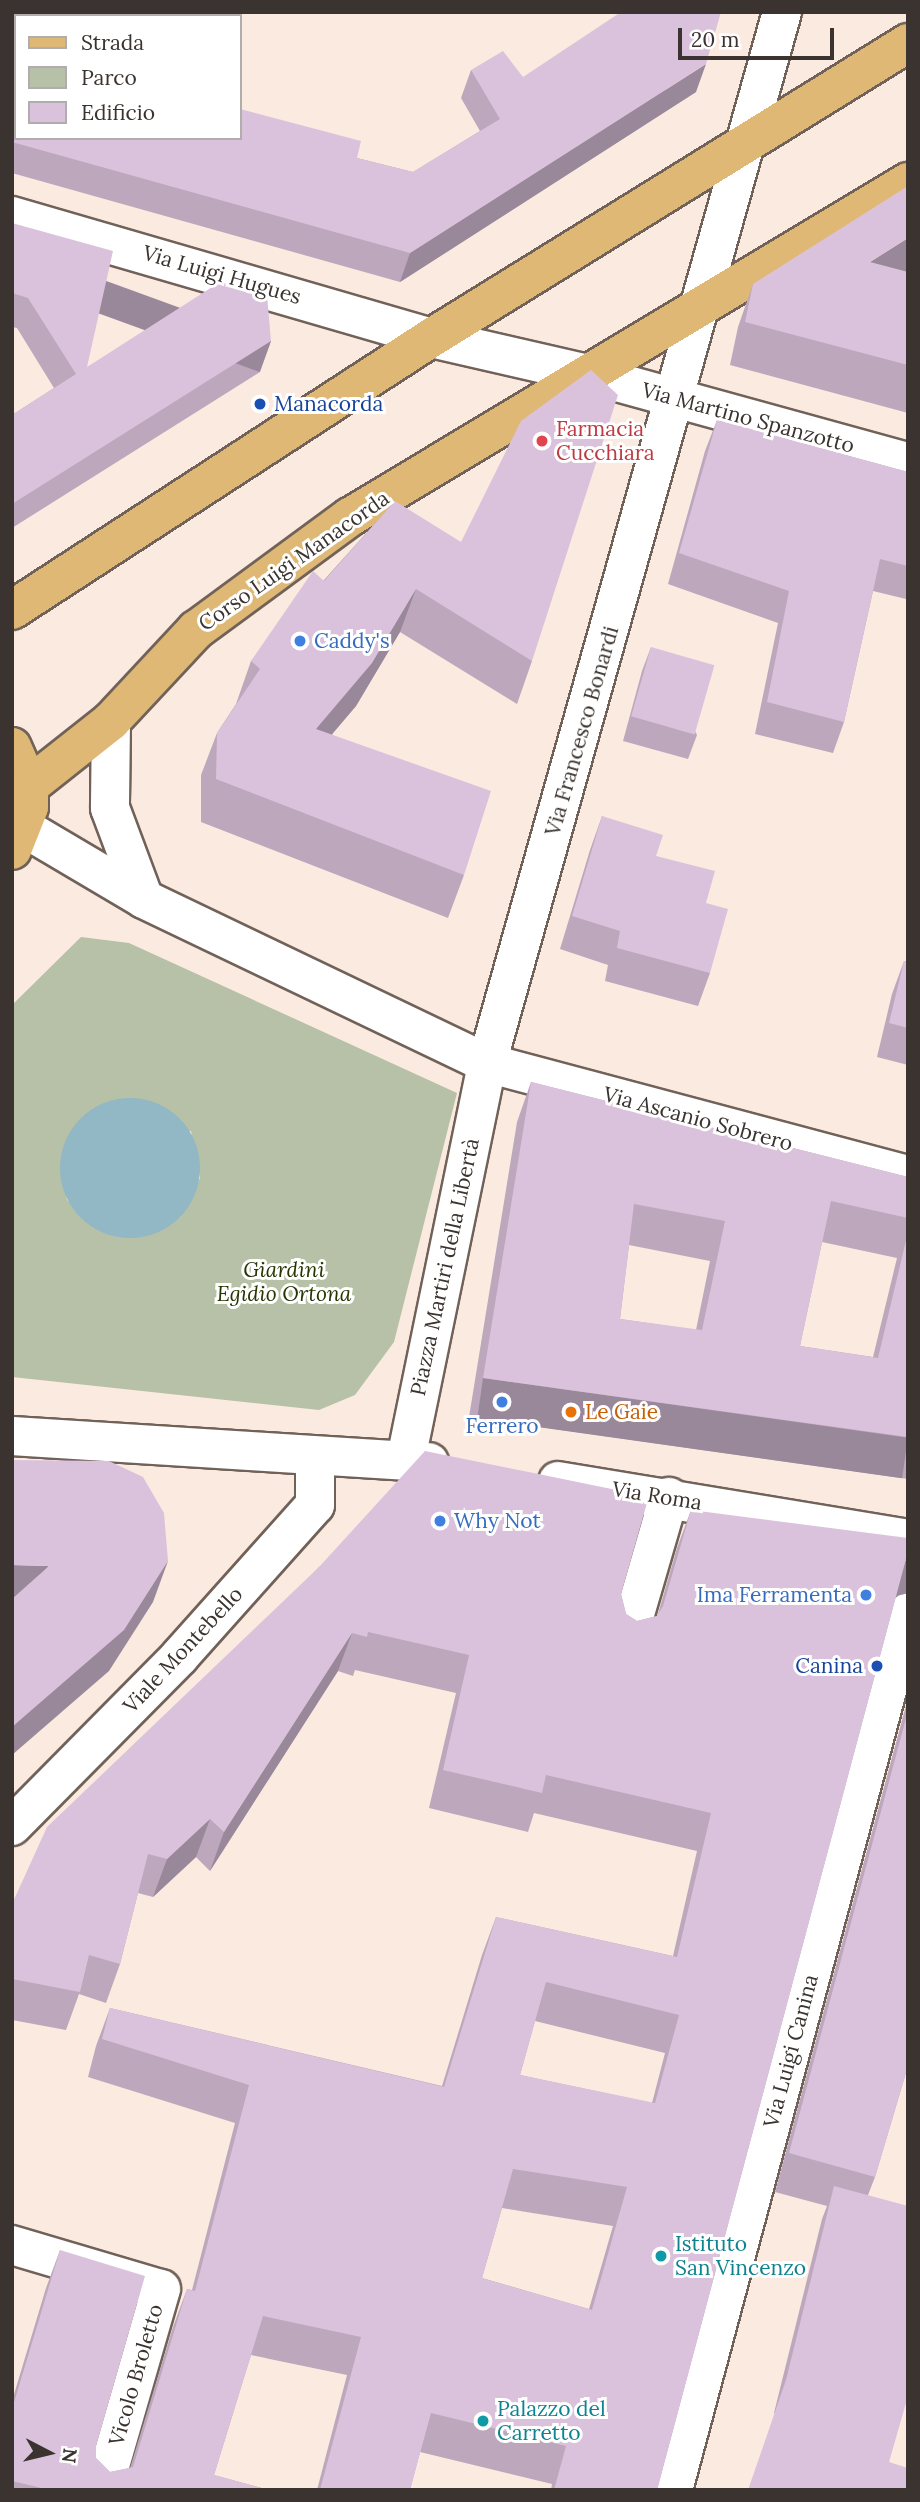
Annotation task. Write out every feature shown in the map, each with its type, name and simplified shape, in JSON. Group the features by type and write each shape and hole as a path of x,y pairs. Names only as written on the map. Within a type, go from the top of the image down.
{"main road":[{"path":"12,610 431,338 749,138 908,43"},
{"name":"Corso Luigi Manacorda","path":"29,786 111,721 196,630 350,517 703,302 908,182"},
{"path":"12,747 29,786 18,839"}],"street":[{"path":"703,302 782,12"},
{"name":"Via Luigi Hugues","path":"12,216 431,338"},
{"name":"Via Francesco Bonardi","path":"487,1062 703,302"},
{"path":"431,338 588,374"},
{"name":"Via Martino Spanzotto","path":"588,374 908,462"},
{"path":"111,721 110,808 144,899"},
{"path":"18,839 487,1062"},
{"name":"Via Ascanio Sobrero","path":"487,1062 908,1175"},
{"name":"Piazza Martiri della Libertà","path":"405,1459 487,1062"},
{"path":"12,1436 315,1456 405,1459 464,1468"},
{"name":"Viale Montebello","path":"12,1826 179,1657 316,1505 315,1456"},
{"name":"Via Roma","path":"518,1475 669,1497 908,1539"},
{"path":"628,1638 669,1497"},
{"name":"Via Luigi Canina","path":"673,2490 908,1612"},
{"name":"Vicolo Broletto","path":"12,2245 161,2289 103,2490"}],"green space":[{"name":"Giardini Egidio Ortona","path":"81,937 129,943 457,1093 394,1342 355,1395 319,1410 12,1377 12,1005","holes":["191,1131 200,1178 180,1217 142,1237 119,1237 98,1230 67,1200 61,1155"]}],"water":[{"path":"130,1098 157,1103 179,1119 195,1141 200,1168 195,1195 179,1217 157,1233 130,1238 103,1233 81,1217 65,1195 60,1168 65,1141 81,1119 103,1103"}],"building":[{"path":"37,12 207,12 207,14"},
{"path":"621,12 721,12 706,64 410,253 12,142 14,93 14,140 242,140 242,110 361,141 357,158 413,172 500,119 471,70 503,51 523,77"},
{"path":"908,186 908,238 870,262 908,272 908,365 745,322 753,284"},
{"path":"12,223 113,251 87,367 220,282 267,295 271,341 12,504 12,415 76,374 28,298 12,293"},
{"path":"591,370 618,395 532,661 416,589 372,663 316,729 491,791 464,875 216,779 217,733 260,669 251,661 313,571 324,581 395,501 461,542 521,421"},
{"path":"717,420 908,472 908,566 880,559 844,722 767,702 789,591 679,553"},
{"path":"651,647 714,665 695,734 631,716"},
{"path":"602,816 663,835 656,856 715,871 706,903 728,909 710,973 617,948 620,931 572,916"},
{"path":"904,961 908,962 908,1028 889,1023"},
{"path":"531,1082 908,1177 908,1218 831,1201 800,1346 878,1358 908,1232 908,1437 483,1378","holes":["634,1204 725,1221 702,1330 620,1319"]},
{"path":"425,1451 641,1495 639,1502 647,1503 621,1594 626,1614 637,1621 657,1616 663,1606 691,1510 908,1538 908,1558 657,2490 554,2490 566,2446 431,2413 410,2490 320,2490 361,2337 263,2316 214,2475 269,2490 50,2490 12,2481 12,2409 60,2250 145,2276 96,2446 96,2458 110,2472 133,2467 187,2289 195,2291 249,2085 102,2039 110,2008 444,2087 496,1917 677,1957 711,1813 546,1775 542,1793 443,1770 469,1655 368,1632 367,1637 352,1633 224,1832 210,1819 167,1859 148,1854 120,1964 89,1955 80,1992 12,1979 12,1904 47,1827 319,1567","holes":["546,1982 679,2015 655,2103 520,2075","513,2169 627,2187 592,2310 482,2278"]},
{"path":"12,1460 109,1461 143,1477 164,1513 168,1561 124,1630 12,1727 12,1599 49,1566 12,1565"},
{"path":"908,1711 908,2066 875,2177 789,2153"},
{"path":"834,2186 908,2206 908,2396 889,2462 908,2468 908,2490 748,2490 786,2380"}],"place":[{"name":"Manacorda","path":"260,404"},
{"name":"Farmacia Cucchiara","path":"542,441"},
{"name":"Caddy's","path":"300,641"},
{"name":"Ferrero","path":"502,1402"},
{"name":"Le Gaie","path":"571,1412"},
{"name":"Why Not","path":"440,1521"},
{"name":"Ima Ferramenta","path":"866,1595"},
{"name":"Canina","path":"877,1666"},
{"name":"Istituto San Vincenzo","path":"661,2256"},
{"name":"Palazzo del Carretto","path":"483,2421"}]}
